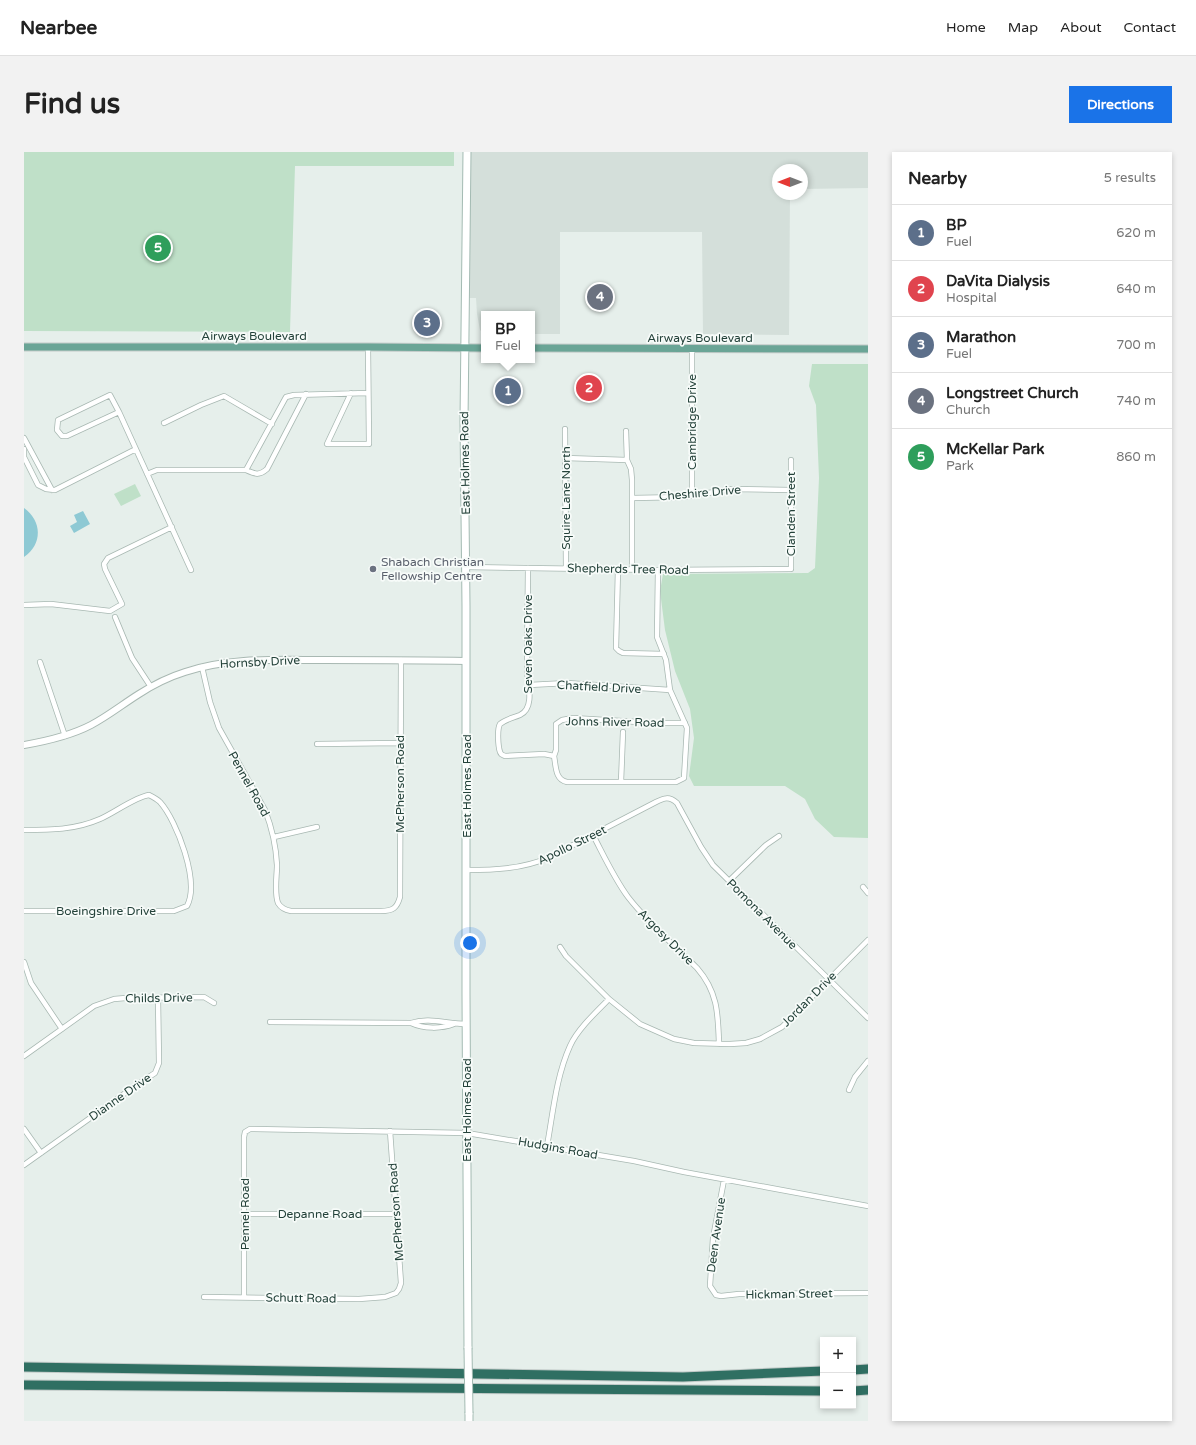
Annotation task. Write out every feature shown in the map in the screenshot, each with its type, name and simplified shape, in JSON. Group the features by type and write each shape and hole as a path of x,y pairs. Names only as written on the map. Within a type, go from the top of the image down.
{"highway":[{"path":"24,1367 683,1377 820,1371"},
{"path":"856,1370 868,1369"},
{"path":"24,1385 770,1392 820,1391"},
{"path":"856,1391 868,1390"}],"main road":[{"name":"East Holmes Road","path":"467,152 464,348 469,1421"},
{"name":"Airways Boulevard","path":"24,347 481,348"},
{"name":"Airways Boulevard","path":"535,348 868,349"}],"street":[{"path":"351,393 327,444 369,444 368,347"},
{"name":"Cambridge Drive","path":"692,349 692,495"},
{"path":"246,470 286,398 294,395 306,394 368,393"},
{"path":"147,474 157,470 246,470 255,474 261,474 267,469 306,394"},
{"path":"119,412 67,436 62,436 57,430 58,420 110,395 119,412 191,570"},
{"path":"164,423 201,405 224,396 272,424"},
{"name":"Squire Lane North","path":"565,428 566,568"},
{"path":"626,431 626,460 632,474 632,569"},
{"path":"24,438 52,490"},
{"path":"24,449 24,458 38,485 42,488 55,490 136,449"},
{"path":"24,458 33,455"},
{"path":"565,458 626,460"},
{"name":"Clanden Street","path":"791,460 791,569"},
{"name":"Cheshire Drive","path":"632,498 676,497 732,489 791,490"},
{"path":"24,605 51,604 110,611 122,604 105,569 104,564 108,558 172,528"},
{"name":"Shepherds Tree Road","path":"466,567 658,570 791,569"},
{"name":"Seven Oaks Drive","path":"528,568 527,671 529,703 526,710 522,714 504,720 500,724 498,732 500,751 505,756 544,754 554,756"},
{"path":"618,569 616,648 623,653 664,654"},
{"path":"658,570 657,632 668,667 670,690 685,723"},
{"path":"115,617 132,658 151,687"},
{"name":"McPherson Road","path":"396,907 400,897 401,660"},
{"name":"Hornsby Drive","path":"24,744 65,736 96,722 167,678 202,667 233,661 466,661"},
{"path":"40,662 65,736"},
{"name":"Pennel Road","path":"202,667 210,702 219,728 265,810 274,837 277,859 277,897 279,904 283,909 291,911 382,911 392,910 396,907"},
{"name":"Chatfield Drive","path":"529,685 566,683 670,690"},
{"name":"Johns River Road","path":"573,718 655,723 685,723 687,728 684,778 676,782 563,781 558,777 554,756 556,750 556,724 562,720 573,718"},
{"path":"621,782 623,732"},
{"path":"317,744 400,743"},
{"name":"Boeingshire Drive","path":"24,830 65,829 79,826 104,817 142,797 149,795 154,797 162,804 175,828 187,858 190,876 190,896 187,906 174,911 24,911"},
{"name":"Apollo Street","path":"467,870 509,869 534,863 548,858 656,802 670,798"},
{"name":"Pomona Avenue","path":"670,798 676,803 704,853 713,865 868,1018"},
{"path":"274,837 317,827"},
{"name":"Argosy Drive","path":"593,835 615,877 639,910 698,968 706,978 714,995 717,1009 718,1044"},
{"path":"729,882 766,845 779,836"},
{"path":"864,887 868,893"},
{"name":"Jordan Drive","path":"560,947 566,956 609,999 640,1024 674,1039 694,1043 718,1044 746,1043 760,1040 772,1034 786,1024 868,940"},
{"path":"24,962 31,984 62,1029"},
{"name":"Childs Drive","path":"24,1056 94,1006 105,1002 122,998 204,998 214,1003"},
{"name":"Dianne Drive","path":"24,1165 155,1073 159,1063 158,998"},
{"path":"547,1146 560,1078 570,1046 589,1019 609,999"},
{"path":"270,1022 411,1023 419,1020 445,1021 454,1024 466,1024"},
{"path":"849,1090 855,1077 868,1061"},
{"path":"24,1129 41,1152"},
{"name":"Hudgins Road","path":"245,1132 250,1129 467,1132 634,1161 724,1180 868,1206"},
{"name":"McPherson Road","path":"390,1131 401,1283 396,1293"},
{"name":"Pennel Road","path":"244,1297 245,1132"},
{"name":"Deen Avenue","path":"712,1290 709,1282 712,1248 724,1180"},
{"name":"Depanne Road","path":"244,1214 396,1214"},
{"name":"Hickman Street","path":"712,1290 716,1295 721,1296 739,1294 868,1293"},
{"name":"Schutt Road","path":"204,1297 359,1298 384,1297 396,1293"}],"shaded area":[{"path":"471,152 868,152 868,188 808,189 808,164 772,164 772,200 790,200 789,335 703,334 702,232 560,232 560,334 535,334 535,311 481,311 481,331 477,314 476,298 469,298"}],"green space":[{"path":"24,152 454,152 454,166 295,166 290,332 24,331"},
{"path":"812,364 868,364 868,838 834,837 815,819 805,799 785,786 694,786 689,776 694,738 690,709 675,671 665,630 660,591 663,574 808,573 815,568 819,478 816,405 809,386"},
{"path":"135,484 141,496 121,506 114,494"}],"water":[{"path":"24,508 34,519 38,532 35,546 24,557"},
{"path":"83,511 90,524 74,533 70,526 77,522 74,515"}],"place":[{"name":"McKellar Park","path":"158,248"},
{"name":"Longstreet Church","path":"600,297"},
{"name":"Marathon","path":"427,323"},
{"name":"DaVita Dialysis","path":"589,388"},
{"name":"BP","path":"508,391"},
{"name":"Shabach Christian Fellowship Centre","path":"373,569"}]}
